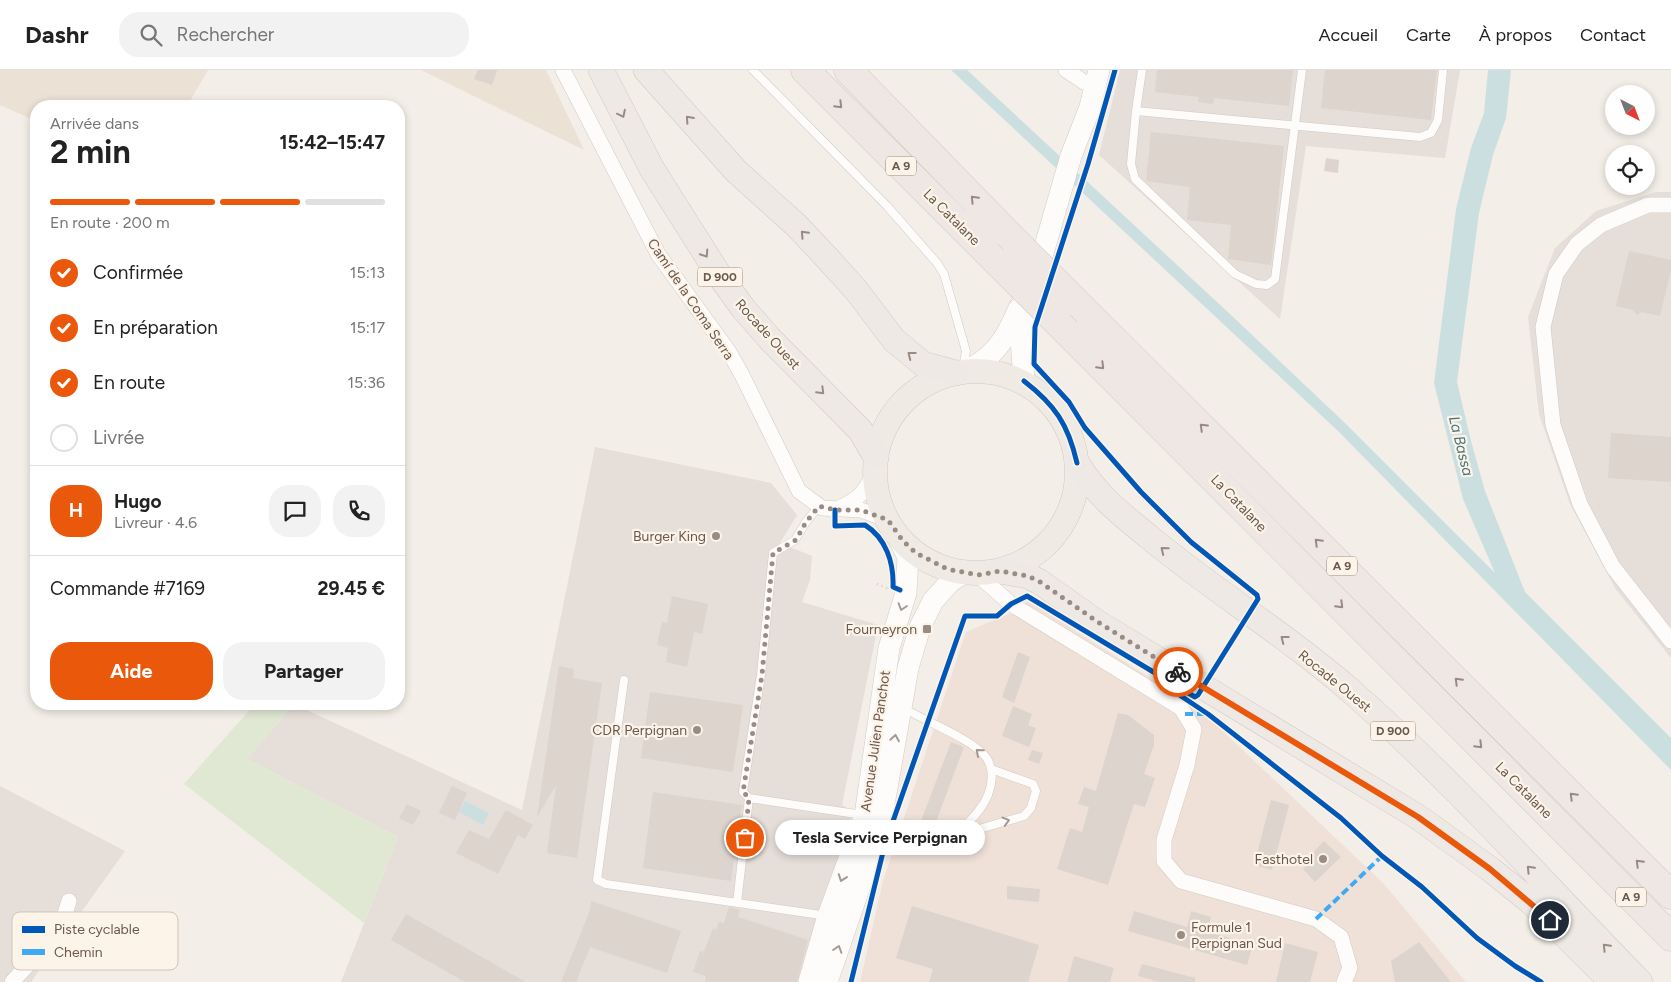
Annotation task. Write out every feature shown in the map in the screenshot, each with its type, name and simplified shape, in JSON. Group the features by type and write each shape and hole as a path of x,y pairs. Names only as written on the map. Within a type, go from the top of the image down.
{"highway":[{"name":"Rocade Ouest","path":"601,70 652,170 719,275 743,308 770,338 860,430 876,464"},
{"path":"646,70 736,171 796,225 856,290 894,340 923,364 963,371"},
{"name":"La Catalane","path":"805,70 1592,856 1671,938"},
{"name":"La Catalane","path":"848,70 1008,234 1219,442 1671,895"},
{"name":"Rocade Ouest","path":"1077,463 1098,492 1127,518 1203,580 1263,623 1350,691 1421,756 1557,912 1612,982"},
{"name":"Rocade Ouest","path":"981,573 1028,576 1040,582 1115,633 1418,817 1490,869 1557,912 1640,982"}],"main road":[{"path":"1024,381 1021,339 1024,319 1059,197 1090,106 1090,72"},
{"path":"1072,156 1090,72"},
{"path":"963,371 998,372 1024,381 1045,397 1061,417 1072,439 1077,463 1077,483 1073,504 1060,528 1037,554 1019,564 981,573 931,562 916,553 891,524 882,505 876,464 883,432 897,408 924,384 986,361 1009,331 1059,197"},
{"name":"Avenue Julien Panchot","path":"827,982 837,918 865,816 891,642 906,593 908,557 891,524"},
{"name":"Avenue Julien Panchot","path":"809,982 837,918 861,886 875,842 885,798 900,706 908,668 920,627 933,601 950,582 981,573"}],"street":[{"name":"Camí de la Coma Serra","path":"563,70 658,254 729,352 799,491 819,506 835,510 861,510 891,524"},
{"path":"1066,70 1090,72"},
{"path":"1671,205 1648,205 1640,208 1601,225 1577,244 1556,274 1543,327 1553,425 1580,504 1613,567 1671,641"},
{"path":"835,510 854,502 863,493 876,464"},
{"path":"981,573 1000,596 1181,708 1194,729 1187,765 1164,840 1164,861 1181,881 1316,919 1341,937 1350,968 1344,982"},
{"path":"66,912 69,901"},
{"path":"12,982 23,970"}],"lane":[{"path":"753,70 887,206 937,263 944,274 966,351 963,371"},
{"path":"1142,70 1131,164 1135,179 1235,274 1256,284 1267,285 1275,279 1302,70"},
{"path":"1136,111 1420,137 1431,133 1438,120 1443,70"},
{"path":"819,506 806,522 798,543 773,553 762,675 743,792 749,798 865,816 869,844 859,876 861,886"},
{"path":"624,680 597,880 606,884 837,918"},
{"path":"882,693 900,706 970,744 986,756 991,769 990,791 982,807 955,836"},
{"path":"875,756 885,771 870,824 875,842 924,849 955,836 1024,816 1031,808 1036,791 1033,784 991,769"},
{"path":"737,903 749,798"}],"path":[{"path":"876,584 890,589 893,587"}],"shaded area":[{"path":"0,70 208,70 190,100 30,100 30,118 0,105"},
{"path":"421,70 546,70 584,150"},
{"path":"1120,70 1460,70 1445,158 1306,146 1280,319 1099,155"},
{"path":"1655,192 1671,192 1671,658 1615,588 1570,504 1539,414 1528,317 1555,248 1596,211 1647,195 1655,195"},
{"path":"595,447 771,483 797,515 780,543 812,556 810,580 802,602 878,625 842,805 853,811 805,982 341,982 398,837 247,759 289,710 307,710 522,810"},
{"path":"1028,601 1198,708 1384,884 1466,982 860,982 883,881 966,632 1011,613"},
{"path":"0,786 125,851 81,912 12,912 12,970 40,970 31,982 0,982"}],"green space":[{"path":"250,710 289,710 247,759 398,837 364,923 184,784"}],"water":[{"name":"La Bassa","path":"951,70 967,70 1346,424 1495,573 1463,499 1434,383 1456,209 1471,148 1484,113 1488,70 1511,70 1506,118 1493,155 1479,213 1457,382 1485,491 1525,592 1671,738 1671,770 1338,431"},
{"path":"465,801 489,813 483,825 459,812"}],"building":[{"path":"478,70 497,70 492,85 474,79"},
{"path":"1157,70 1293,70 1289,106 1214,98 1213,104 1198,102 1199,97 1155,92"},
{"path":"1325,70 1437,70 1431,120 1321,108"},
{"path":"1151,132 1284,146 1271,265 1228,259 1231,225 1187,220 1190,187 1146,181"},
{"path":"1326,158 1339,160 1338,173 1324,171"},
{"path":"1629,251 1671,260 1671,270 1660,316 1642,312 1637,315 1633,310 1616,306"},
{"path":"1611,433 1671,437 1671,482 1608,478"},
{"path":"672,596 708,604 702,634 694,632 687,667 666,662 668,648 657,645 662,622 667,623"},
{"path":"1018,652 1030,657 1014,703 1002,697"},
{"path":"559,666 574,669 573,678 602,683 577,858 547,853 556,785 537,817"},
{"path":"650,692 743,705 733,772 641,758"},
{"path":"1013,706 1032,714 1028,725 1036,728 1029,747 1002,736"},
{"path":"1118,713 1128,715 1154,735 1154,745 1144,774 1155,778 1145,807 1134,804 1108,885 1057,869 1070,828 1082,832 1089,807 1078,804 1084,787 1096,791"},
{"path":"951,742 964,747 931,835 919,843 913,842"},
{"path":"1032,750 1043,753 1039,764 1028,760"},
{"path":"452,786 467,793 455,820 439,813"},
{"path":"653,792 742,805 731,881 643,868"},
{"path":"1271,800 1289,805 1272,870 1254,865"},
{"path":"407,804 421,811 413,825 399,818"},
{"path":"506,810 533,825 525,839 518,835 498,874 456,853 469,830 489,839"},
{"path":"1324,841 1341,857 1315,882 1303,869 1305,867 1302,864"},
{"path":"1007,886 1040,889 1039,902 1007,899"},
{"path":"591,901 681,931 667,973 590,947 576,982 561,982 590,910"},
{"path":"912,906 1039,945 1028,982 929,982 933,969 896,958"},
{"path":"729,907 740,910 738,917 808,940 797,982 705,982 706,976 693,972 700,951 704,952 713,928 716,930 719,922 724,923"},
{"name":"Formule 1 Perpignan Sud","path":"1134,911 1187,927 1191,911 1211,917 1207,932 1253,944 1247,965 1128,931"},
{"path":"406,914 526,982 465,982 391,940"},
{"path":"1419,942 1451,982 1395,982 1391,961"},
{"path":"1285,943 1318,952 1310,982 1276,982"},
{"path":"1074,956 1114,968 1110,982 1067,982"},
{"path":"1142,964 1195,978 1195,982 1160,982 1138,976"}],"marked path":[{"path":"1185,714 1206,714"},
{"path":"1316,919 1382,856"}],"cycle path":[{"path":"851,982 885,844 965,616 997,616 1011,604 1027,596 1195,697 1258,599 1257,595 1191,542 1141,492 1085,428 1069,402 1034,364 1035,327 1088,164 1115,70"},
{"path":"1024,381 1044,398 1059,416 1069,437 1077,463"},
{"path":"835,510 835,526 865,525 878,537 890,560 893,587 900,590"},
{"path":"1181,696 1208,714 1341,818 1382,856 1422,887 1477,938 1515,966 1541,982"}],"way so far":[{"path":"745,838 749,798 743,792 762,675 773,553 796,540 812,513 819,506 835,510 861,510 888,520 903,541 916,553 947,569 978,575 1000,571 1028,576 1178,672"}],"place":[{"name":"Burger King","path":"716,536"},
{"name":"Fourneyron","path":"927,629"},
{"name":"CDR Perpignan","path":"697,730"},
{"name":"Tesla Service Perpignan","path":"745,838"},
{"name":"Fasthotel","path":"1323,859"},
{"name":"Formule 1 Perpignan Sud","path":"1181,935"}],"route":[{"path":"1178,672 1312,755 1418,817 1490,869 1550,920"}]}
